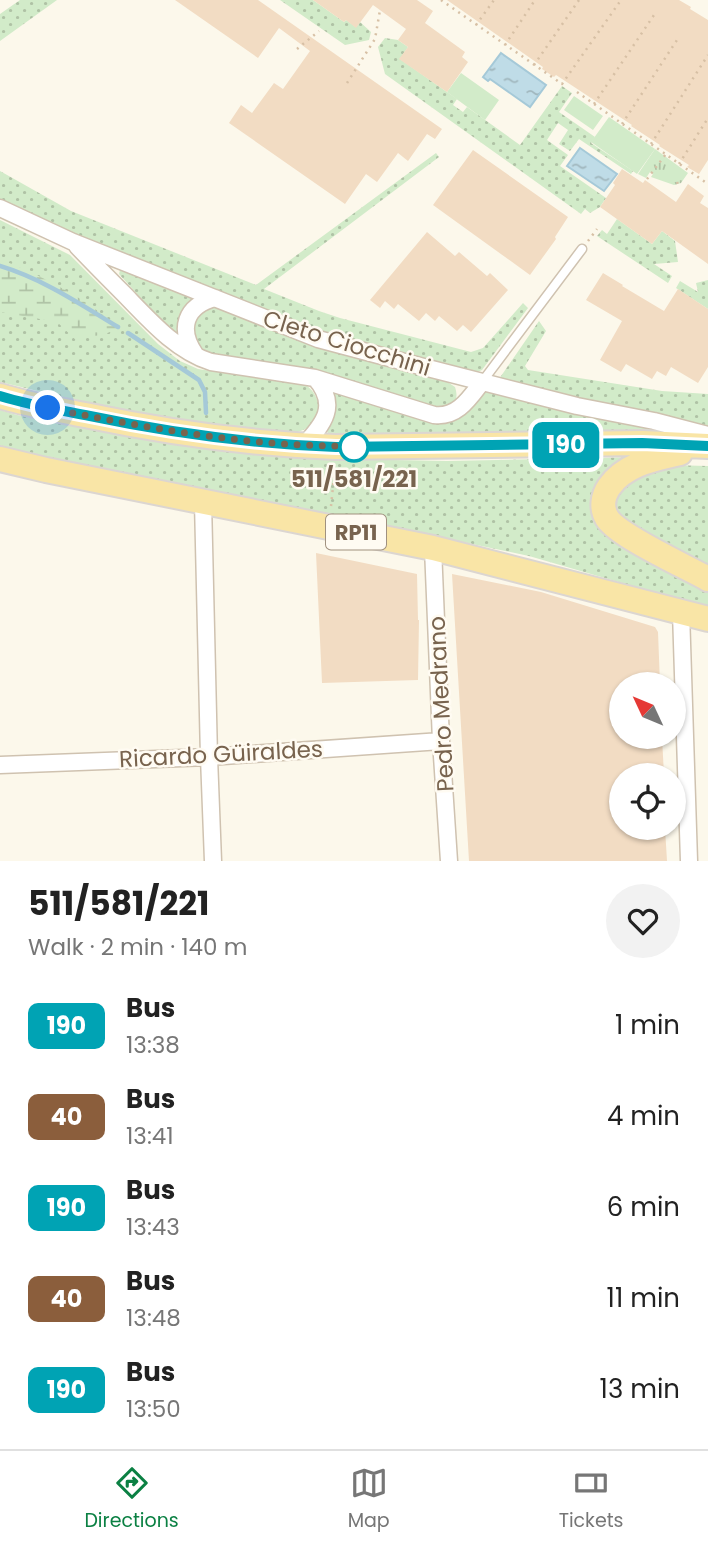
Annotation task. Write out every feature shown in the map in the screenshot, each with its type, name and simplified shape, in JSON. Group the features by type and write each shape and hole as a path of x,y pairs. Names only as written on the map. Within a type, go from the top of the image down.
{"main road":[{"path":"0,396 118,422 199,436 303,446 642,443 708,447"},
{"path":"708,447 664,456 626,470 610,485 603,500 607,517 620,531 708,579"},
{"name":"RP11","path":"0,459 433,548 708,619"}],"street":[{"name":"Cleto Ciocchini","path":"0,208 73,242 318,339 482,383 708,435"},
{"path":"73,242 155,326 199,358 315,378 442,416 457,411 482,383"},
{"path":"199,358 187,341 187,319 198,304 215,298"},
{"path":"303,446 318,429 328,405 324,391 315,378"},
{"path":"203,502 213,861"},
{"name":"Pedro Medrano","path":"433,548 449,861"},
{"path":"681,612 689,861"},
{"name":"Ricardo Güiraldes","path":"0,765 209,757 441,741"}],"lane":[{"path":"482,383 582,249"}],"path":[{"path":"441,0 562,84 621,0"},
{"path":"448,5 451,0"},
{"path":"476,25 494,0"},
{"path":"505,45 536,0"},
{"path":"534,65 579,0"},
{"path":"347,83 375,39 380,10"},
{"path":"594,104 654,15"},
{"path":"298,48 319,31"},
{"path":"622,124 677,40"},
{"path":"651,144 708,55"},
{"path":"577,92 708,183"},
{"path":"679,164 708,118"},
{"path":"648,179 666,154"},
{"path":"329,527 336,447"}],"green space":[{"path":"20,0 57,0 0,41 0,14"},
{"path":"280,0 313,0 344,22 346,20 356,27 360,22 371,32 369,40 345,45"},
{"path":"385,38 398,40 408,47 400,59 457,99 453,105 463,112 467,107 520,145 562,86 572,93 559,112 595,137 591,143 633,171 631,174 579,139 570,151 559,144 568,130 558,123 547,140 568,155 560,166 606,198 600,207 590,213 585,209 581,214 385,74 378,47"},
{"path":"461,73 499,100 485,120 447,92"},
{"path":"574,96 603,116 593,130 564,110"},
{"path":"609,117 655,149 637,174 591,142"},
{"path":"655,149 688,173 681,183 674,185 651,177 653,174 650,172 646,178 638,174"},
{"path":"436,153 439,157 264,289 340,318 471,352 483,348 523,303 528,308 482,370 475,373 332,337 75,235 0,199 0,171 71,211 256,285"},
{"path":"617,219 652,244 662,231 675,241 678,262 654,264 672,276 668,283 597,236 602,230 607,234"},
{"path":"0,220 70,255 158,344 180,361 198,369 306,385 316,398 316,419 311,425 297,432 213,426 118,410 0,382"},
{"path":"0,259 62,288 118,327 103,335 76,340 57,322 0,312"},
{"path":"120,270 191,297 192,301 177,332 172,332 167,327 119,274"},
{"path":"708,280 708,309 676,288 680,281 698,292 696,283"},
{"path":"215,305 446,381 455,387 456,400 440,410 291,367 205,352 192,338 196,313"},
{"path":"539,321 546,331 525,366 528,370 662,391 708,394 708,427 576,401 499,379"},
{"path":"488,390 653,428 650,431 328,436 332,391 424,418"},
{"path":"0,410 113,434 211,450 335,459 447,461 641,457 597,504 708,587 708,608 529,556 330,514 73,466 0,447"},
{"path":"669,465 708,466 708,571 618,520 612,493 621,481"}],"water":[{"path":"501,53 546,85 530,107 483,77"},
{"path":"580,148 617,174 604,191 567,166"}],"building":[{"path":"175,0 258,0 442,129 435,139 427,134 408,161 398,153 377,182 366,174 345,204 229,123 241,105 252,113 274,83 283,89 310,51 279,28 258,58"},
{"path":"313,0 417,0 433,11 425,23 465,52 462,57 468,62 447,92 399,59 408,47 398,40 406,29 373,5 356,28"},
{"path":"447,0 679,0 691,7 690,9 708,20 708,160 699,174 632,125 556,75 554,77 542,69 543,67"},
{"path":"473,150 568,217 530,275 433,205"},
{"path":"622,169 643,183 645,180 676,202 688,184 704,196 700,203 708,208 708,264 662,231 652,244 600,207"},
{"path":"427,232 455,256 459,252 487,276 490,273 508,290 471,332 463,325 457,331 439,316 435,321 426,313 419,321 398,304 394,309 385,301 380,308 370,300"},
{"path":"603,273 664,311 678,289 708,309 708,367 698,383 671,367 666,376 657,371 652,379 626,364 621,372 600,360 622,321 586,300"},
{"path":"316,553 417,574 418,680 322,683"},
{"path":"452,574 541,592 655,627 658,632 660,672 609,672 609,749 663,749 663,763 609,763 609,840 666,840 667,861 469,861"}],"waterway":[{"path":"0,266 46,285 118,327"},
{"path":"128,333 199,380 205,392 206,413"}],"bus line":[{"name":"190","path":"0,396 118,422 199,436 303,446 642,443 708,446"}],"place":[{"name":"511/581/221","path":"354,447"}],"route":[{"path":"48,408 199,436 303,446 363,446 354,447"}]}
